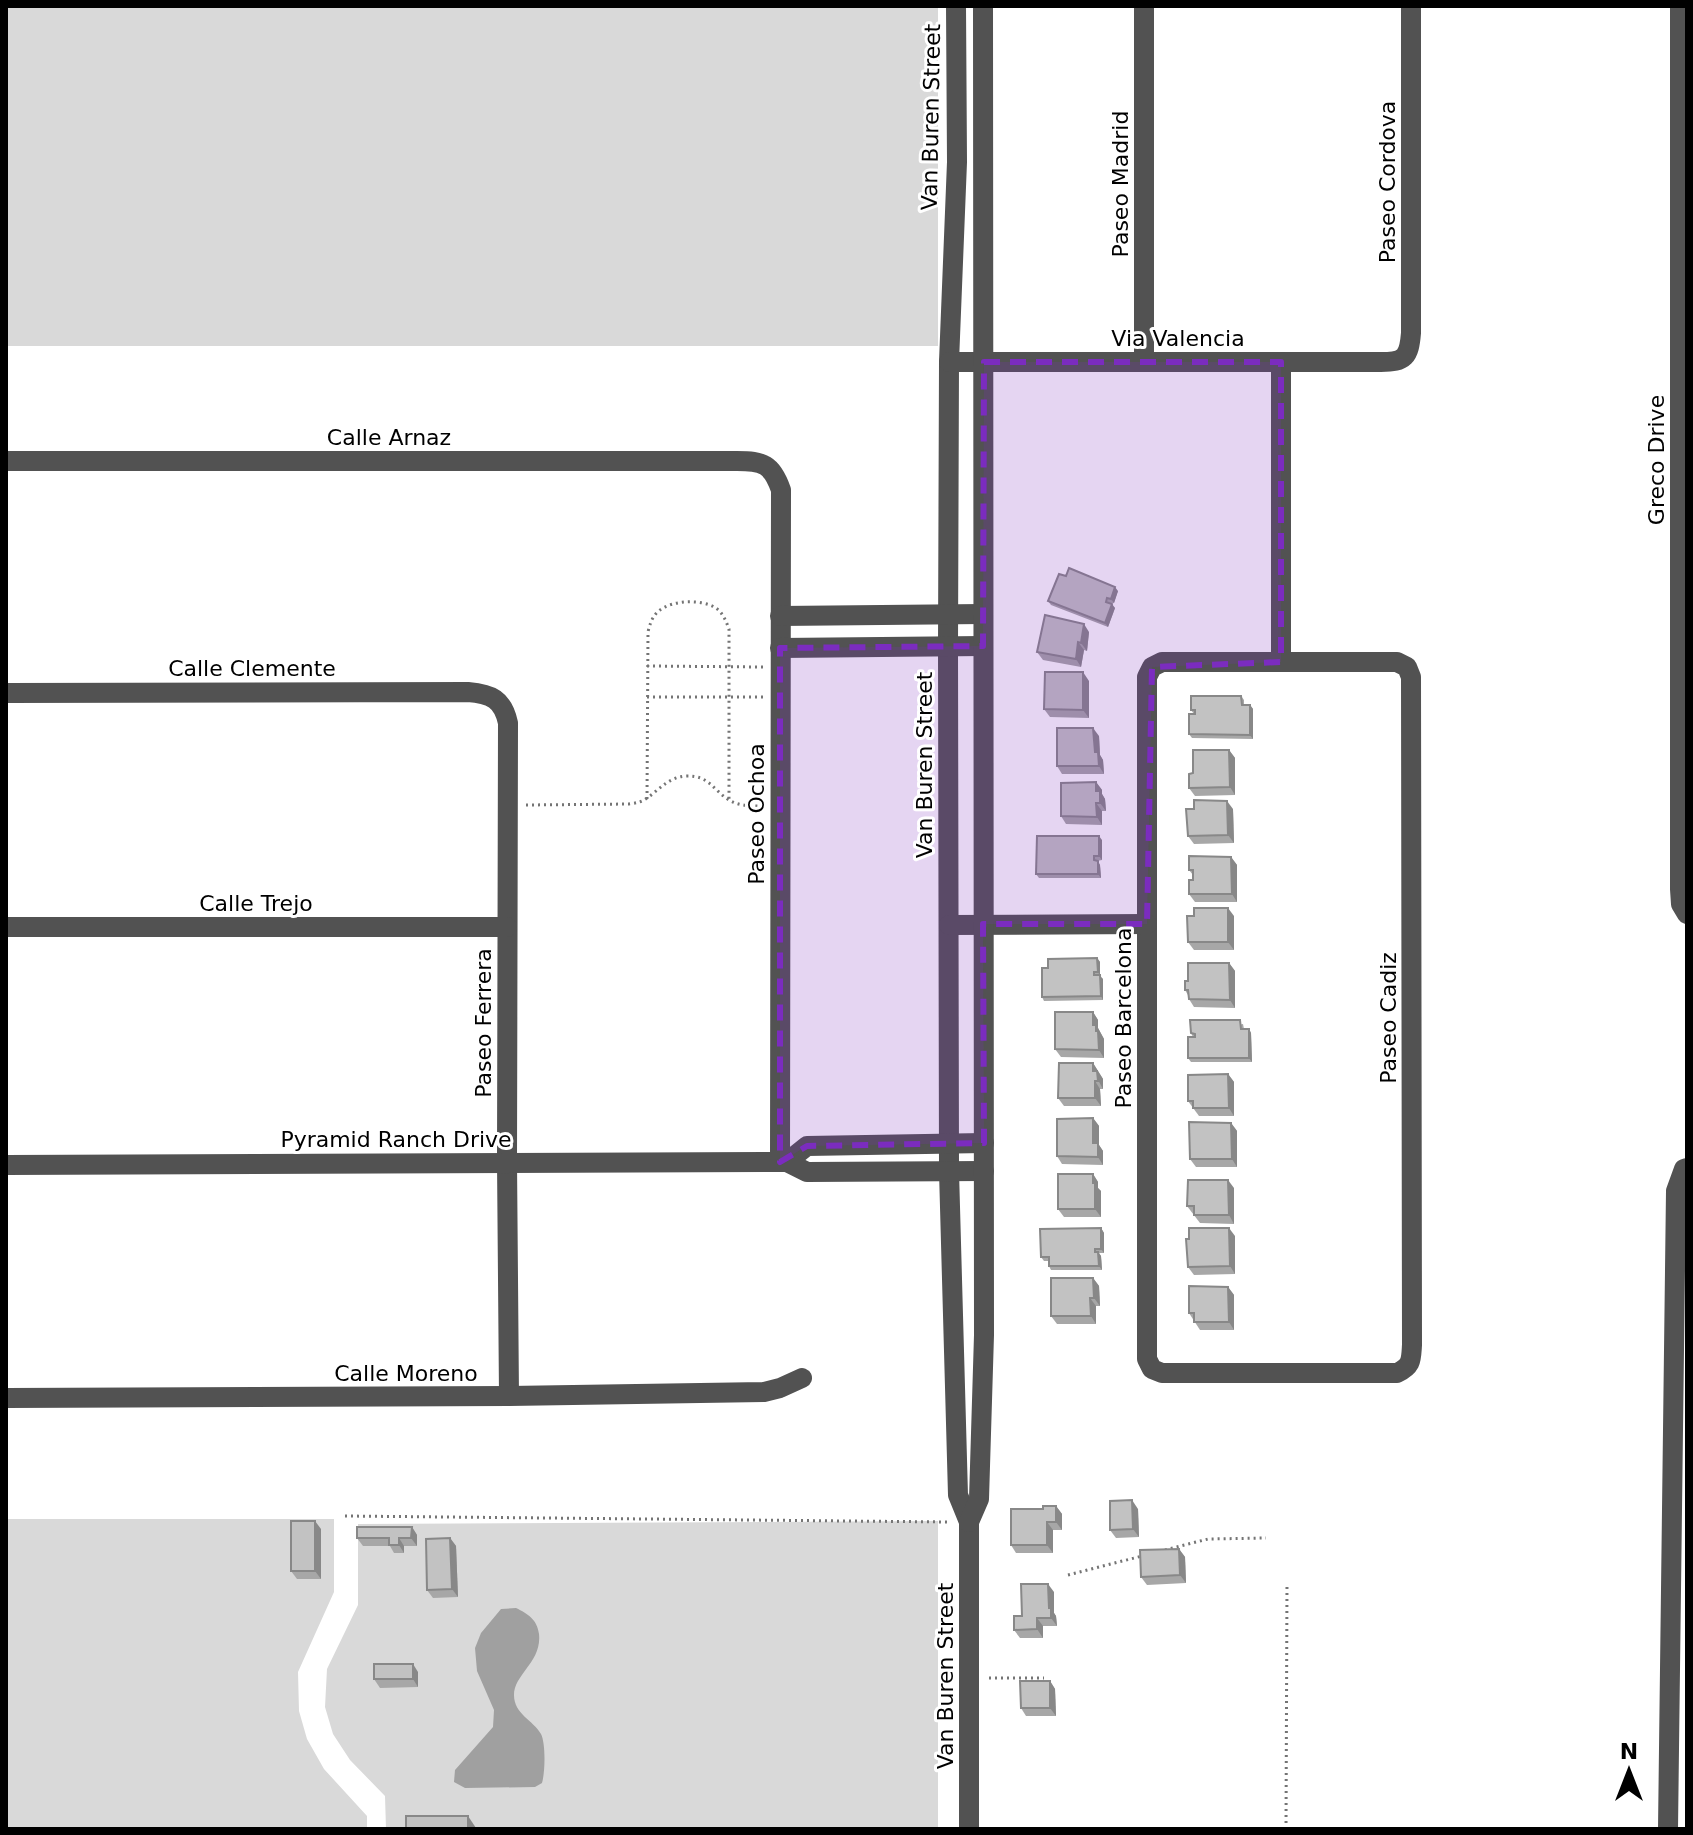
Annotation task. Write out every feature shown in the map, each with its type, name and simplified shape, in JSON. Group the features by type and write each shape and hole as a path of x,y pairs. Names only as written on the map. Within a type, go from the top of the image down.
{"street":[{"name":"Van Buren Street","path":"956,6 957,162 949,362 949,1171 958,1495 969,1522 969,1829"},
{"name":"Van Buren Street","path":"969,1522 979,1499 984,1335 983,6"},
{"name":"Paseo Madrid","path":"1144,6 1144,362"},
{"name":"Paseo Cordova","path":"1405,357 1410,348 1411,333 1411,6"},
{"name":"Greco Drive","path":"1680,6 1684,173 1684,670 1680,889 1681,904 1686,914"},
{"name":"Via Valencia","path":"949,362 1395,362 1405,357"},
{"path":"1281,362 1281,662"},
{"name":"Calle Arnaz","path":"6,461 757,461 770,468"},
{"name":"Paseo Ochoa","path":"770,468 781,490 780,806 784,1162"},
{"path":"780,616 983,614"},
{"path":"780,658 983,646"},
{"name":"Paseo Barcelona","path":"1152,1369 1147,1359 1147,677 1152,667 1162,662 1281,662"},
{"name":"Paseo Cadiz","path":"1152,1369 1176,1374 1382,1374 1407,1369 1411,1359 1411,677 1407,667 1397,662 1281,662"},
{"name":"Calle Clemente","path":"6,693 468,692 485,694 497,701"},
{"name":"Paseo Ferrera","path":"497,701 505,710 508,723 509,1396"},
{"path":"949,925 1147,924"},
{"name":"Calle Trejo","path":"6,927 507,927"},
{"name":"Pyramid Ranch Drive","path":"784,1162 807,1146 984,1143"},
{"name":"Pyramid Ranch Drive","path":"6,1165 784,1162 807,1172 984,1171"},
{"path":"1668,1829 1679,1644 1680,1411 1676,1191 1687,1168"},
{"name":"Calle Moreno","path":"6,1398 764,1392 802,1378"}],"path":[{"path":"647,799 648,632 658,611 668,604 687,602 717,609 729,629 729,800"},
{"path":"647,666 729,667 780,658"},
{"path":"647,697 780,697"},
{"path":"507,805 629,804 647,799 660,786 684,776 710,782 729,800 742,806 780,806"},
{"path":"345,1516 969,1522"},
{"path":"1166,1550 1208,1539 1266,1538"},
{"path":"1068,1575 1152,1553"},
{"path":"1286,1829 1287,1583"},
{"path":"969,1678 1044,1678"}],"highlighted area":[{"path":"984,362 1281,362 1281,662 1152,667 1147,924 983,924 984,1143 807,1146 780,1162 780,648 983,646"}],"shaded area":[{"path":"6,6 938,6 938,346 6,346"},
{"path":"6,1519 334,1519 334,1592 298,1672 299,1711 307,1739 324,1769 367,1816 367,1829 6,1829"},
{"path":"938,1521 938,1829 386,1829 385,1796 350,1760 333,1734 325,1707 327,1669 358,1605 358,1524"},
{"path":"516,1608 531,1618 539,1634 536,1652 518,1681 514,1695 517,1707 538,1729 543,1739 542,1783 535,1787 465,1788 454,1782 455,1770 493,1727 494,1710 477,1671 475,1648 481,1633 501,1609"}],"building":[{"path":"1069,568 1115,587 1111,599 1107,598 1106,602 1112,604 1105,623 1048,601 1059,574 1066,576"},
{"path":"1045,615 1084,624 1076,659 1037,652"},
{"path":"1045,672 1083,672 1083,710 1044,709"},
{"path":"1191,696 1241,696 1242,705 1250,705 1250,735 1189,734 1189,714 1195,714 1195,710 1191,710"},
{"path":"1057,728 1093,728 1099,766 1057,766"},
{"path":"1193,750 1229,750 1230,787 1189,788 1189,774 1193,773"},
{"path":"1096,782 1096,791 1100,791 1100,803 1096,803 1097,817 1061,816 1061,783"},
{"path":"1194,800 1227,801 1228,835 1188,836 1186,809 1194,809"},
{"path":"1037,836 1099,836 1099,856 1094,856 1094,860 1098,861 1098,874 1036,874"},
{"path":"1189,856 1231,857 1232,894 1189,894 1193,870 1189,870"},
{"path":"1194,908 1228,908 1228,942 1188,942 1187,916 1194,916"},
{"path":"1097,958 1098,972 1094,975 1100,975 1101,996 1042,997 1042,968 1048,968 1048,959"},
{"path":"1188,963 1229,963 1230,1000 1189,999 1188,990 1185,990"},
{"path":"1055,1012 1093,1012 1099,1050 1055,1049"},
{"path":"1190,1020 1240,1020 1241,1029 1249,1029 1249,1058 1188,1058 1188,1037 1195,1037 1191,1033"},
{"path":"1059,1063 1093,1063 1098,1081 1095,1081 1095,1098 1058,1098"},
{"path":"1228,1074 1229,1108 1193,1108 1193,1101 1188,1101 1188,1075"},
{"path":"1093,1118 1093,1143 1098,1143 1098,1157 1057,1156 1057,1119"},
{"path":"1189,1122 1231,1123 1232,1159 1190,1159"},
{"path":"1058,1174 1093,1174 1095,1209 1058,1209"},
{"path":"1188,1180 1228,1180 1229,1215 1194,1215 1194,1206 1187,1206"},
{"path":"1101,1228 1101,1249 1095,1249 1099,1266 1049,1266 1049,1257 1041,1257 1040,1229"},
{"path":"1189,1228 1229,1228 1230,1266 1188,1267 1186,1239 1189,1239"},
{"path":"1051,1278 1093,1278 1091,1316 1051,1316"},
{"path":"1189,1286 1228,1287 1229,1322 1194,1322 1194,1313 1189,1313"},
{"path":"1132,1500 1133,1529 1110,1530 1110,1501"},
{"path":"1043,1506 1056,1506 1056,1522 1047,1522 1047,1545 1011,1545 1011,1509 1043,1509"},
{"path":"291,1521 315,1521 315,1571 291,1571"},
{"path":"357,1527 412,1527 411,1538 399,1538 399,1545 389,1545 389,1538 357,1538"},
{"path":"450,1538 452,1589 427,1590 426,1539"},
{"path":"1179,1549 1180,1575 1141,1577 1140,1550"},
{"path":"1021,1584 1048,1584 1051,1618 1037,1618 1037,1629 1014,1630 1014,1616 1022,1616"},
{"path":"374,1664 413,1664 413,1679 374,1679"},
{"path":"1020,1681 1050,1681 1050,1708 1021,1708"},
{"path":"406,1816 468,1816 468,1829 406,1829"}]}
